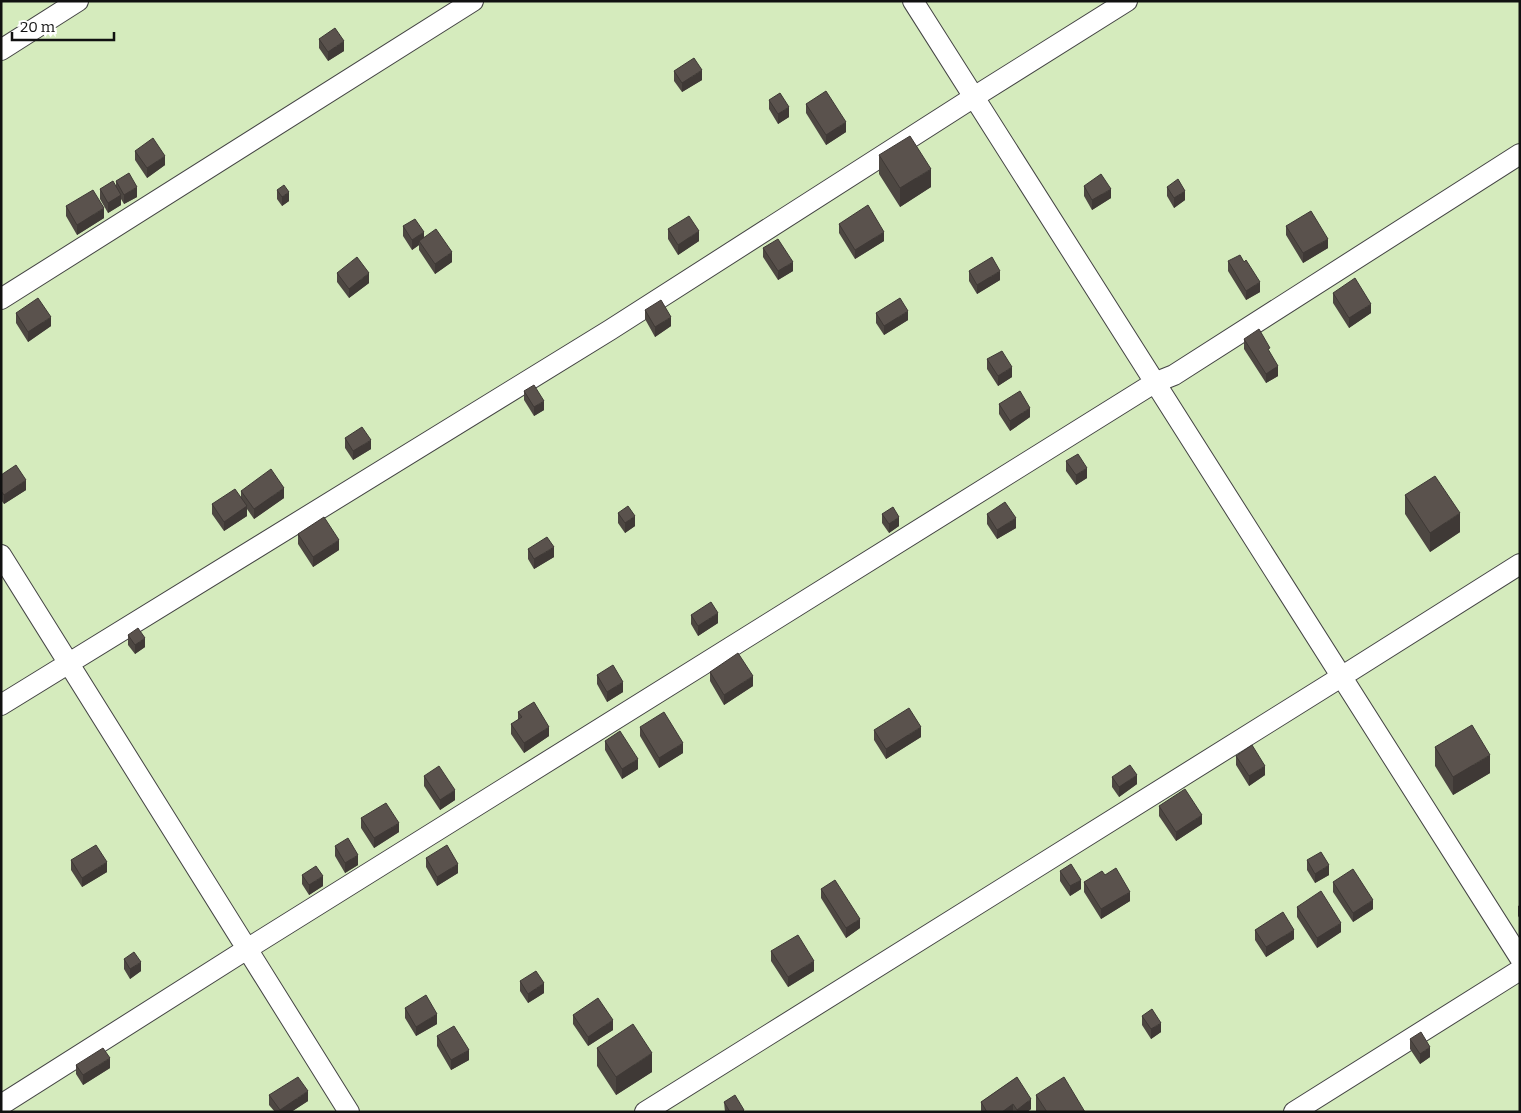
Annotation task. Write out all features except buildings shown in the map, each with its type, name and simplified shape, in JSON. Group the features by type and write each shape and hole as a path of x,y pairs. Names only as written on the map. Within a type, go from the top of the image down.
{"lane":[{"path":"1,50 78,1"},
{"path":"1,299 473,1"},
{"path":"913,1 1520,958"},
{"path":"1,705 610,330 1127,1"},
{"path":"1,1104 1154,383 1174,375 1520,154"},
{"path":"1,555 70,662 349,1112"},
{"path":"645,1112 1520,564"},
{"path":"1294,1112 1520,970"}],"green space":[{"path":"1,1 1520,1 1520,1112 1,1112"}]}
